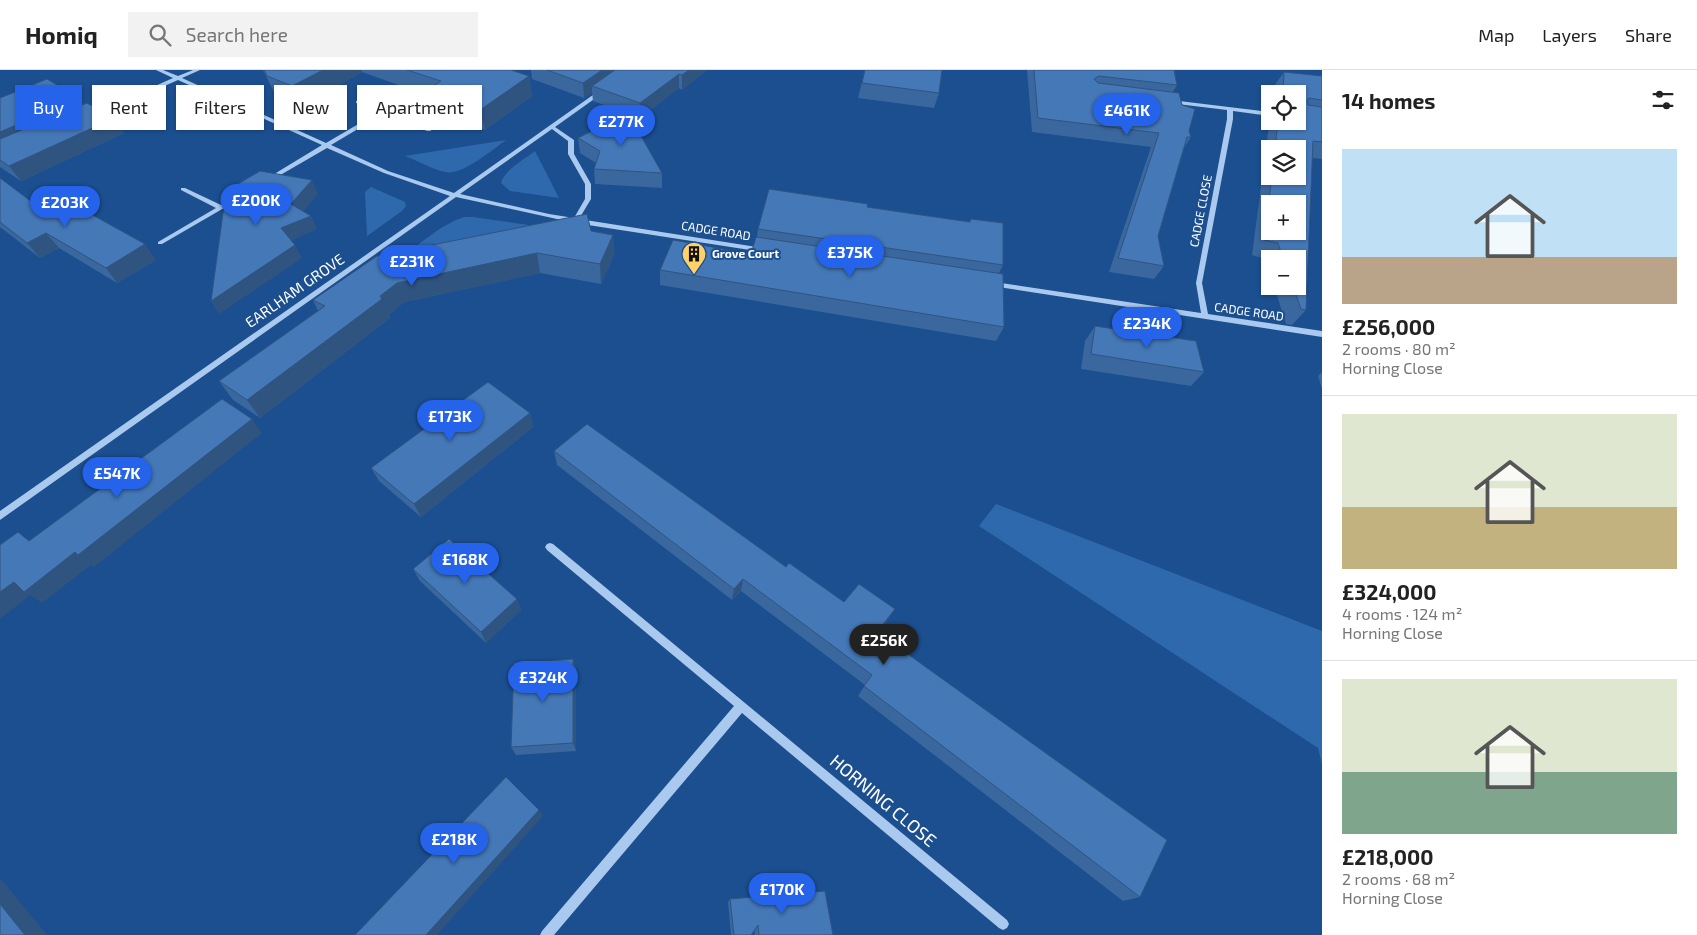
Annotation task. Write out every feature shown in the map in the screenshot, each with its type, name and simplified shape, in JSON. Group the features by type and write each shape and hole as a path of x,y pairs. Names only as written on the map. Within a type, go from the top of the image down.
{"street":[{"name":"CADGE ROAD","path":"159,70 325,146 386,172 454,196 490,205 575,221 769,251"},
{"path":"82,120 197,70"},
{"name":"EARLHAM GROVE","path":"0,516 607,87"},
{"path":"1161,101 1261,113"},
{"name":"CADGE CLOSE","path":"1205,317 1199,283 1230,119 1230,109"},
{"path":"261,184 357,127"},
{"path":"552,127 571,140 571,154 588,184 588,199 575,221"},
{"path":"183,189 221,208"},
{"path":"160,243 237,198"},
{"name":"CADGE ROAD","path":"982,282 1322,334"},
{"name":"HORNING CLOSE","path":"550,548 1003,924"},
{"path":"546,935 741,706"}],"shaded area":[{"path":"506,140 477,161 452,172 435,169 405,156"},
{"path":"535,151 559,198 510,191 501,183 510,169"},
{"path":"371,187 405,202 406,206 402,211 367,236 365,192"},
{"path":"464,217 535,226 405,254 441,228"},
{"path":"996,504 1322,631 1322,764 1318,748 979,526"}],"building":[{"path":"264,70 323,70 294,85 267,76"},
{"path":"407,70 511,70 529,76 482,109 482,85 435,85 441,81"},
{"path":"547,70 602,70 583,83"},
{"path":"615,70 689,70 682,75 679,74 640,103 592,86"},
{"path":"865,70 942,70 939,93 862,83"},
{"path":"1034,70 1174,70 1177,85 1099,76 1094,79 1098,83 1179,93 1182,105 1195,109 1189,131 1191,137 1187,137 1158,236 1164,266 1118,258 1159,133 1038,118"},
{"path":"1284,72 1322,76 1322,100 1309,98 1307,100 1308,105 1322,107 1322,142 1313,141 1306,310 1301,309 1296,295 1306,295 1306,250 1280,250 1278,243 1264,240 1306,240 1306,195 1270,195 1271,185 1306,185 1306,140 1276,140 1277,130 1306,130 1306,85 1283,85"},
{"path":"47,79 57,85 32,85"},
{"path":"15,92 15,126 0,132 0,98"},
{"path":"87,103 92,106 92,128 9,166 0,160 0,139 22,130 82,130 82,105"},
{"path":"628,113 662,173 594,169 600,151 578,138"},
{"path":"260,171 312,180 291,204 311,216 281,228 295,245 211,301 226,191"},
{"path":"0,178 49,215 71,203 145,244 106,268 46,233 27,243 0,222"},
{"path":"769,189 868,204 867,207 914,214 970,222 971,219 1003,223 1003,265 758,229"},
{"path":"587,214 591,231 613,235 600,264 537,253 397,283 380,296 382,299 247,400 219,381 325,306 313,300 377,256"},
{"path":"756,237 1003,274 1004,327 660,270 673,240 751,254"},
{"path":"1095,326 1196,341 1204,372 1091,354"},
{"path":"488,382 530,413 414,504 371,468"},
{"path":"222,399 252,419 78,555 75,552 24,592 14,582 0,592 0,545 18,532 29,541"},
{"path":"587,424 786,567 789,563 844,602 859,584 895,609 877,632 1167,840 1140,897 864,686 872,675 743,579 734,589 554,451"},
{"path":"449,539 517,599 481,632 413,569"},
{"path":"573,659 573,743 511,747 514,663"},
{"path":"506,777 539,810 426,935 355,935"},
{"path":"825,891 833,935 759,935 758,925 751,935 734,935 730,899"},
{"path":"0,904 25,935 0,935"}],"place":[{"name":"Grove Court","path":"694,275"}]}
